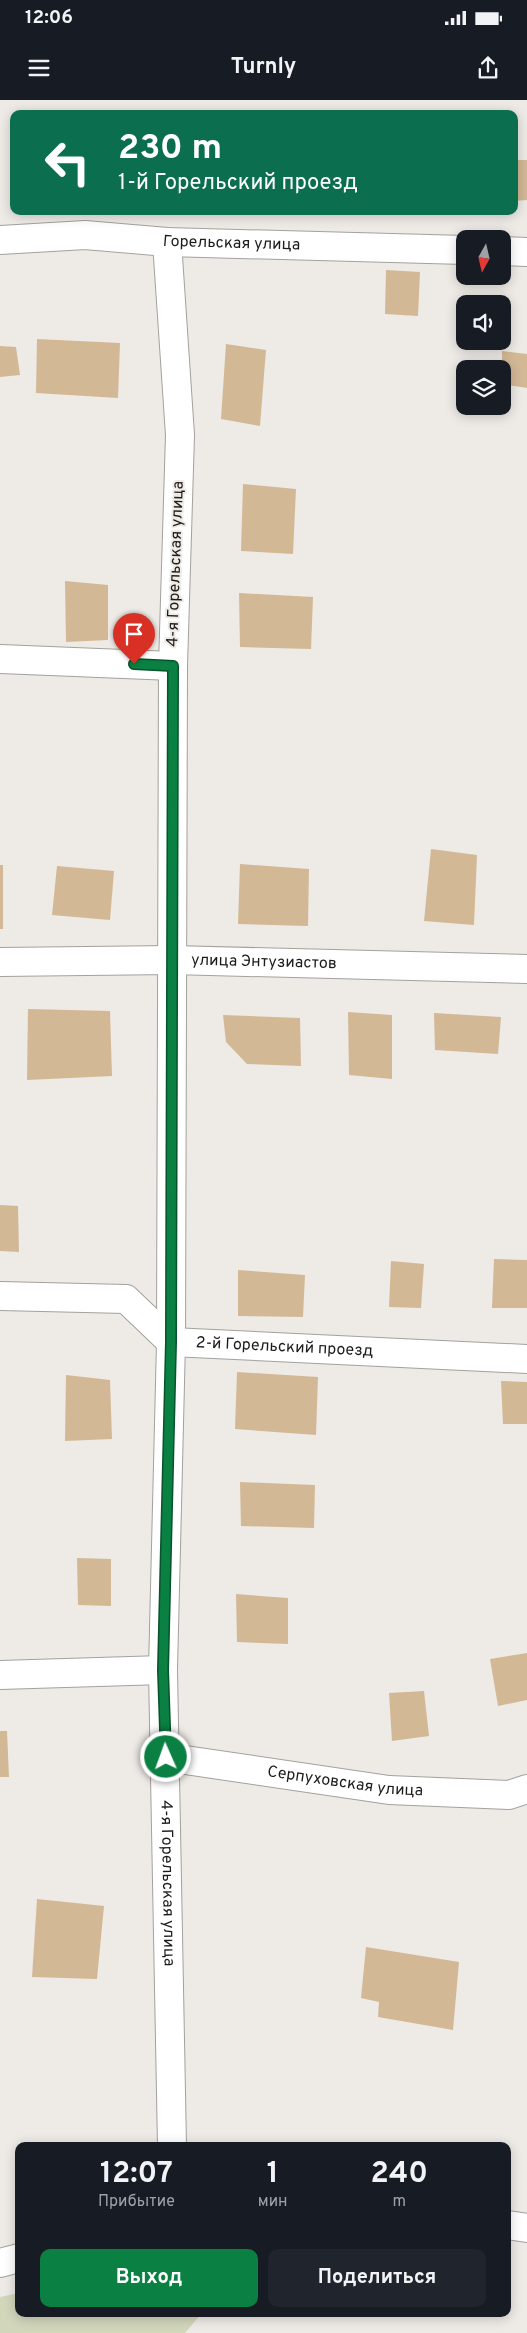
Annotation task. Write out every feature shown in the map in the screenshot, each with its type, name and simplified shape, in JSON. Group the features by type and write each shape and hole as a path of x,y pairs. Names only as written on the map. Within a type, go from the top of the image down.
{"street":[{"name":"Горельская улица","path":"0,240 84,235 167,242 456,250"},
{"name":"4-я Горельская улица","path":"167,242 180,435 173,666 171,1342 163,1670 172,2142"},
{"path":"511,251 527,252"},
{"path":"0,659 173,666"},
{"name":"улица Энтузиастов","path":"0,962 172,960 527,969"},
{"path":"0,1296 126,1300 171,1342"},
{"name":"2-й Горельский проезд","path":"171,1342 527,1359"},
{"path":"0,1675 163,1670"},
{"name":"Серпуховская улица","path":"166,1757 389,1790 509,1795 527,1790"},
{"path":"511,2225 527,2228"},
{"path":"0,2263 15,2259"}],"green space":[{"path":"15,2294 15,2317 198,2317 185,2333 0,2333 0,2297"}],"building":[{"path":"518,160 527,160 527,200 518,201"},
{"path":"386,270 420,272 418,316 385,314"},
{"path":"37,339 120,343 118,398 36,393"},
{"path":"226,344 266,350 260,426 221,419"},
{"path":"0,346 16,347 20,375 0,377"},
{"path":"502,351 527,354 527,388 511,385 511,360 502,360"},
{"path":"243,484 296,489 293,554 241,551"},
{"path":"65,581 108,585 108,640 66,642"},
{"path":"239,593 313,597 311,649 240,647"},
{"path":"431,849 477,855 474,925 424,921"},
{"path":"240,864 309,869 308,926 238,924"},
{"path":"0,865 3,865 3,929 0,929"},
{"path":"57,866 114,871 110,920 52,915"},
{"path":"28,1009 110,1011 112,1076 27,1080"},
{"path":"348,1012 392,1015 392,1079 349,1075"},
{"path":"434,1013 501,1017 498,1054 435,1050"},
{"path":"223,1015 300,1018 301,1066 247,1064 226,1042"},
{"path":"0,1205 18,1206 19,1252 0,1251"},
{"path":"494,1259 527,1260 527,1308 492,1308"},
{"path":"391,1261 424,1264 421,1308 389,1307"},
{"path":"238,1270 305,1275 303,1317 238,1316"},
{"path":"237,1372 318,1377 316,1435 235,1429"},
{"path":"66,1375 110,1380 112,1439 65,1441"},
{"path":"501,1381 527,1382 527,1424 503,1424"},
{"path":"240,1482 315,1485 314,1528 241,1526"},
{"path":"77,1558 111,1559 111,1606 78,1605"},
{"path":"236,1594 288,1598 288,1644 237,1642"},
{"path":"527,1653 527,1700 498,1706 490,1659"},
{"path":"424,1691 429,1736 392,1741 389,1693"},
{"path":"0,1731 7,1731 9,1777 0,1777"},
{"path":"37,1899 104,1906 97,1979 32,1977"},
{"path":"366,1947 459,1962 453,2030 378,2017 379,2002 361,1998"}],"route":[{"path":"134,664 173,666 171,1342 163,1670 166,1757"}]}
